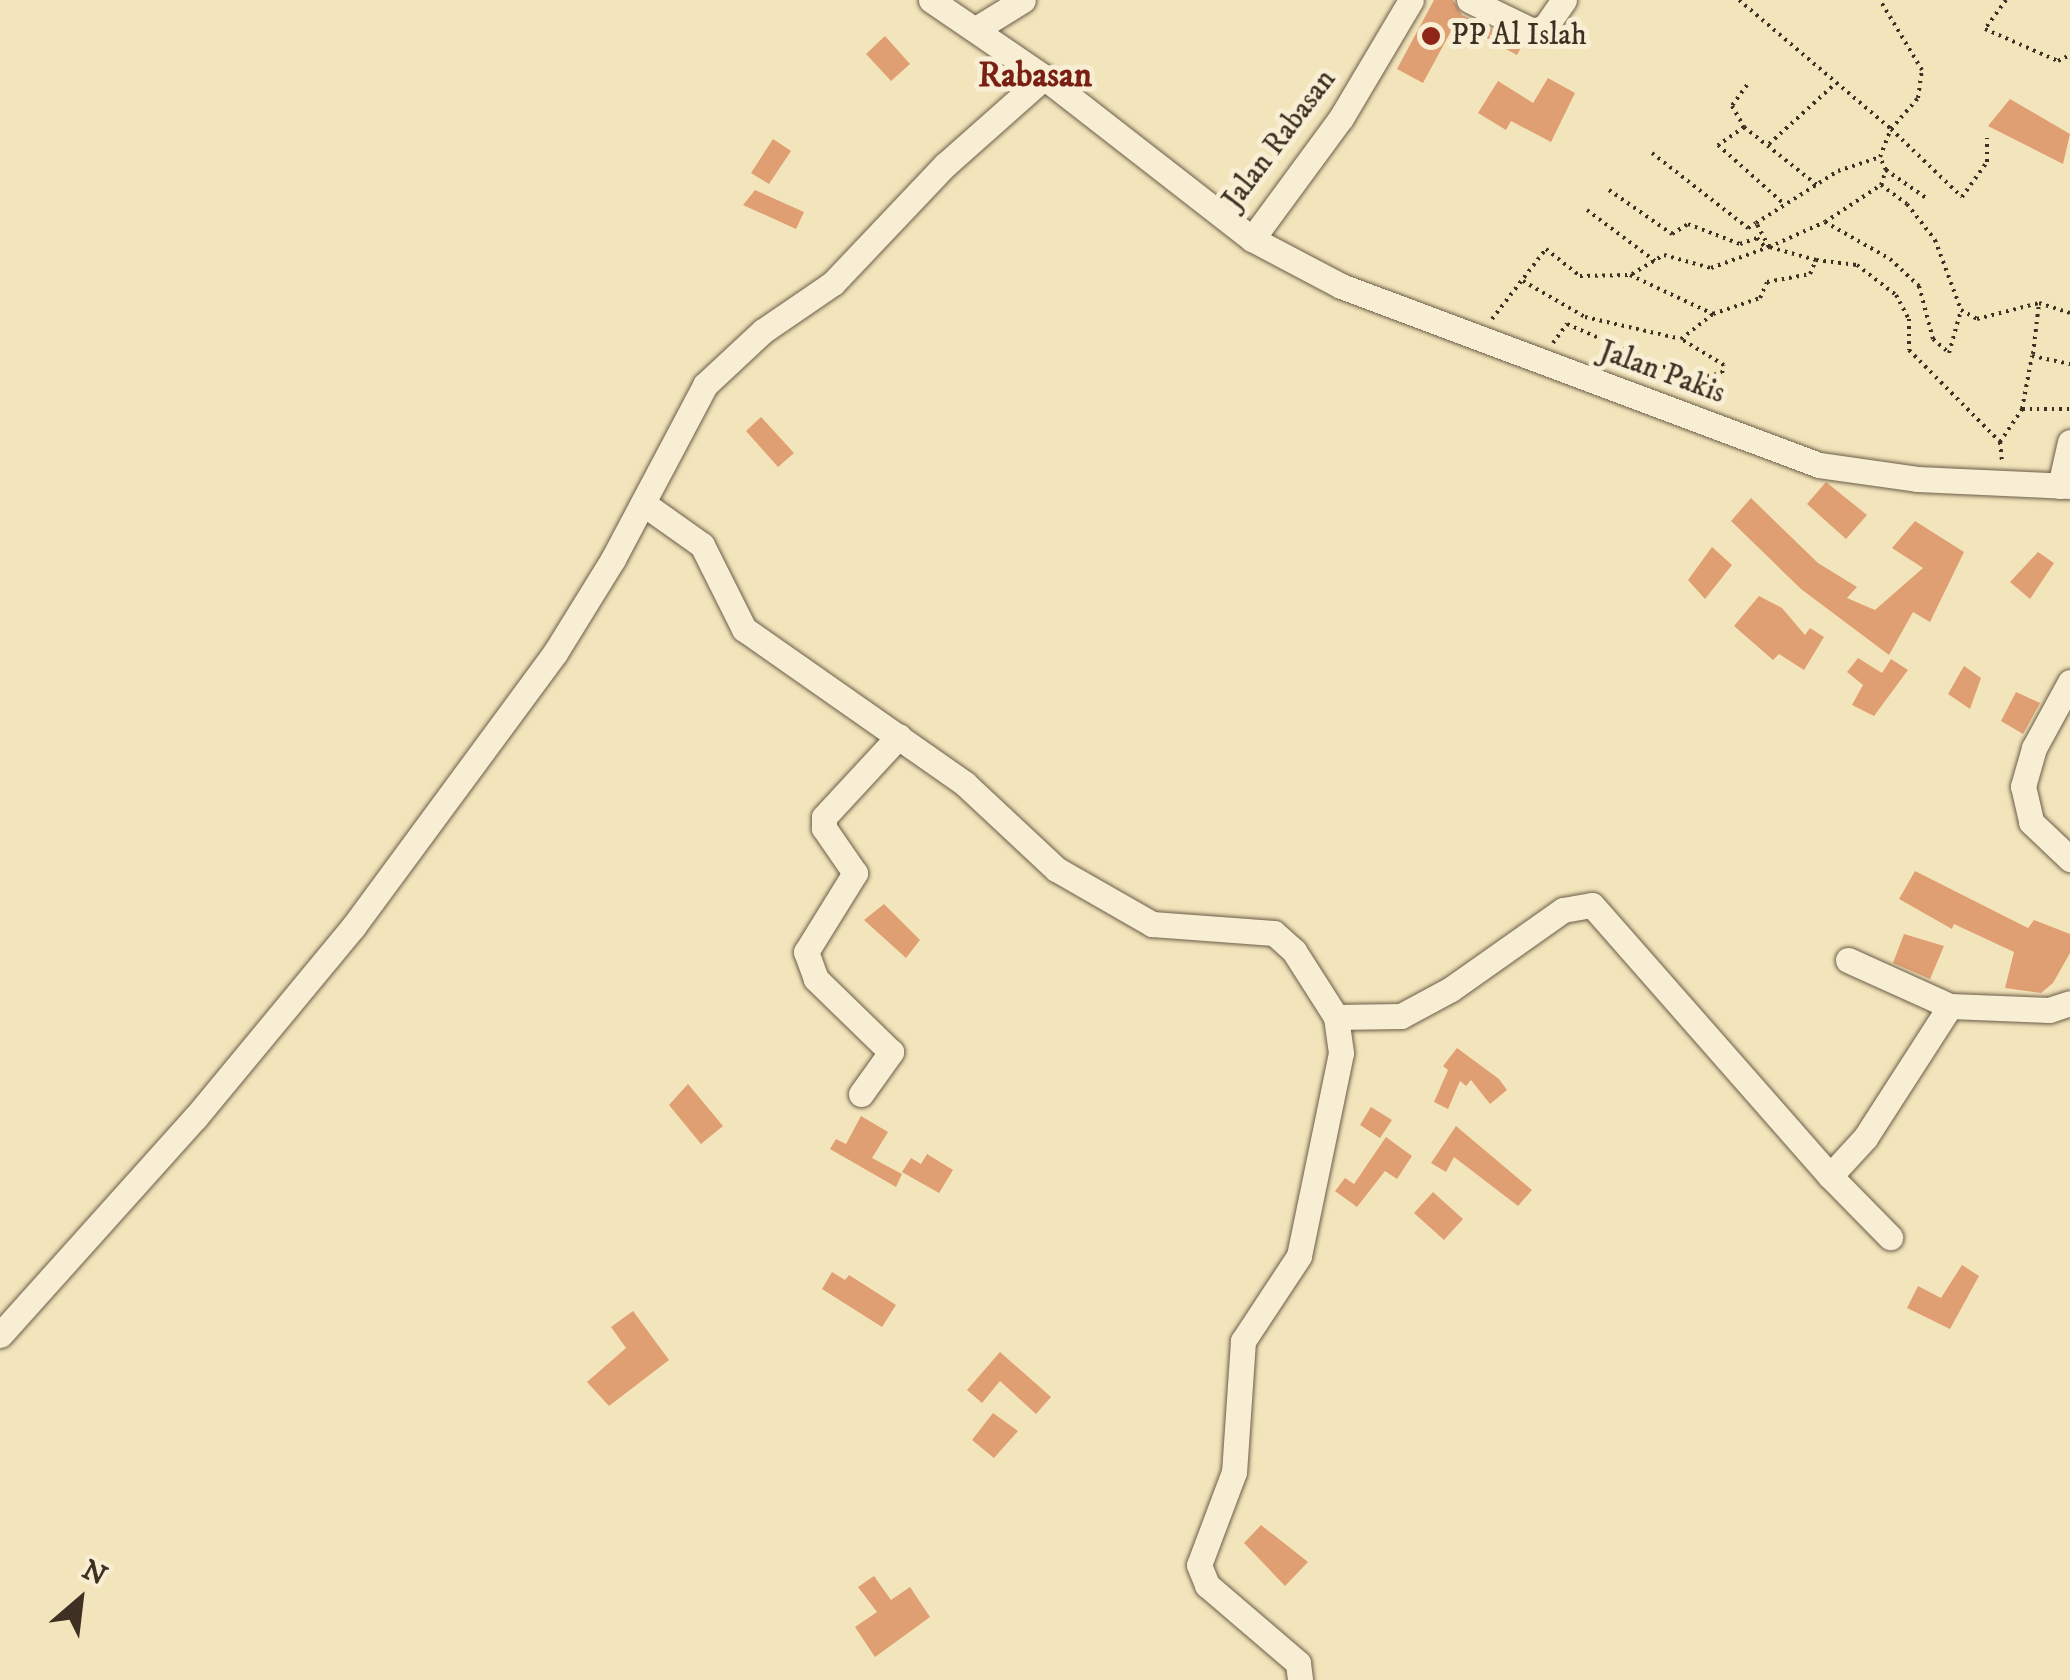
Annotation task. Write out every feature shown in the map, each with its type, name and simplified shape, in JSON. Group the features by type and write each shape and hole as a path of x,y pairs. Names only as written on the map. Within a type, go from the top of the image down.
{"street":[{"name":"Jalan Rabasan","path":"931,0 1044,77 1252,239 1341,118 1411,0"},
{"path":"976,29 1023,0"},
{"path":"1469,0 1533,31 1545,27 1564,0"},
{"path":"0,1335 195,1118 353,926 555,653 644,504 705,385 763,331 833,282 946,165 1044,77"},
{"name":"Jalan Pakis","path":"1252,239 1341,286 1819,465 2065,486"},
{"path":"2065,486 2070,442"},
{"path":"644,504 702,545 744,629 965,784 1056,869 1115,907 1172,929 1278,935 1336,1018 1340,1054 1299,1256 1260,1306 1244,1341 1234,1400 1234,1472 1199,1565 1213,1591 1295,1660 1300,1680"},
{"path":"2070,682 2034,748 2023,786 2031,822 2070,858"},
{"path":"861,1094 891,1052 816,979 806,947 855,877 824,817 900,736"},
{"path":"1336,1018 1401,1016 1452,990 1563,910 1592,905 1830,1176 1890,1237"},
{"path":"1848,960 1950,1006 2049,1010 2070,1003"},
{"path":"1830,1176 1864,1138 1950,1006"}],"path":[{"path":"1739,0 1891,129 1962,197 1988,162 1987,138"},
{"path":"1652,152 1748,228 1817,185 1880,157 1891,129 1918,98 1922,70 1880,0"},
{"path":"2006,0 1985,30 2058,60 2070,56"},
{"path":"1770,144 1835,84"},
{"path":"1747,85 1732,106 1744,126 1817,185"},
{"path":"1744,126 1718,145 1785,205"},
{"path":"1880,157 1886,170 1930,200"},
{"path":"1630,275 1664,255 1711,268 1768,248 1825,222 1880,185 1886,170"},
{"path":"1825,222 1890,260 1919,286 1933,339 1948,352 1961,310 1958,286 1935,240 1907,204 1880,185"},
{"path":"1609,190 1672,234 1688,224 1740,244 1757,238 1768,248 1857,265 1886,282 1908,318 1909,350 2000,442 2004,483"},
{"path":"1587,210 1655,260"},
{"path":"1756,223 1768,248"},
{"path":"1477,339 1546,249 1580,276 1630,275 1713,314"},
{"path":"1680,339 1713,314 1760,298 1767,282 1810,274 1816,260"},
{"path":"1521,280 1585,317 1680,339 1724,366 1722,373 1670,384 1669,369 1566,324 1543,364"},
{"path":"1961,310 1976,319 2038,302 2070,312"},
{"path":"2000,442 2022,409 2038,302"},
{"path":"2032,356 2070,364"},
{"path":"2022,409 2070,410"}],"building":[{"name":"PP Al Islah","path":"1434,0 1453,0 1462,15 1523,44 1517,55 1456,22 1423,83 1397,69"},
{"path":"885,36 910,64 891,81 866,54"},
{"path":"1548,78 1575,93 1551,142 1511,121 1506,130 1478,113 1498,81 1533,103"},
{"path":"2010,99 2070,134 2063,164 1988,126"},
{"path":"773,139 791,151 769,184 751,173"},
{"path":"755,190 804,212 796,229 743,205"},
{"path":"761,417 794,453 778,467 746,431"},
{"path":"1826,482 1867,515 1846,539 1807,504"},
{"path":"1751,498 1818,563 1857,587 1847,598 1875,610 1923,568 1892,548 1915,521 1964,552 1930,622 1913,612 1889,655 1801,589 1731,521"},
{"path":"1712,547 1732,565 1705,599 1688,580"},
{"path":"2038,552 2054,563 2030,599 2010,582"},
{"path":"1759,596 1782,608 1805,635 1810,628 1824,637 1804,670 1779,654 1773,660 1734,626"},
{"path":"1858,658 1882,673 1891,659 1908,670 1874,716 1852,705 1863,685 1847,672"},
{"path":"1964,666 1981,678 1970,709 1948,694"},
{"path":"2016,692 2040,703 2023,734 2001,721"},
{"path":"1915,871 2028,928 2034,920 2070,934 2070,953 2053,983 2041,993 2005,988 2014,952 1954,924 1952,929 1899,899"},
{"path":"884,904 920,940 906,958 864,920"},
{"path":"1904,934 1944,946 1930,979 1893,963"},
{"path":"1457,1048 1499,1079 1507,1090 1490,1104 1471,1080 1466,1086 1460,1081 1448,1109 1434,1102 1448,1070 1443,1066"},
{"path":"688,1084 723,1126 701,1144 669,1105"},
{"path":"1371,1107 1392,1120 1380,1138 1360,1125"},
{"path":"861,1116 888,1132 872,1158 902,1174 896,1187 830,1149 836,1139 846,1144"},
{"path":"1456,1126 1532,1190 1518,1206 1454,1157 1446,1172 1431,1163"},
{"path":"1386,1137 1412,1156 1397,1179 1385,1171 1357,1207 1335,1191 1345,1178 1354,1184"},
{"path":"927,1154 953,1170 939,1193 902,1172 911,1158 921,1164"},
{"path":"1433,1192 1463,1219 1444,1240 1414,1213"},
{"path":"1962,1265 1979,1276 1950,1329 1907,1308 1918,1286 1941,1298"},
{"path":"832,1272 845,1280 849,1275 896,1305 882,1327 822,1289"},
{"path":"633,1311 669,1360 609,1406 587,1382 626,1348 611,1327"},
{"path":"1000,1352 1051,1397 1036,1414 1000,1381 982,1403 967,1390"},
{"path":"993,1413 1018,1431 994,1458 972,1440"},
{"path":"1261,1525 1308,1562 1285,1586 1244,1543"},
{"path":"874,1576 891,1600 910,1587 930,1617 875,1657 855,1627 877,1612 858,1587"}],"place":[{"name":"PP Al Islah","path":"1431,36"}],"district":[{"name":"Rabasan","path":"1035,76"}]}
